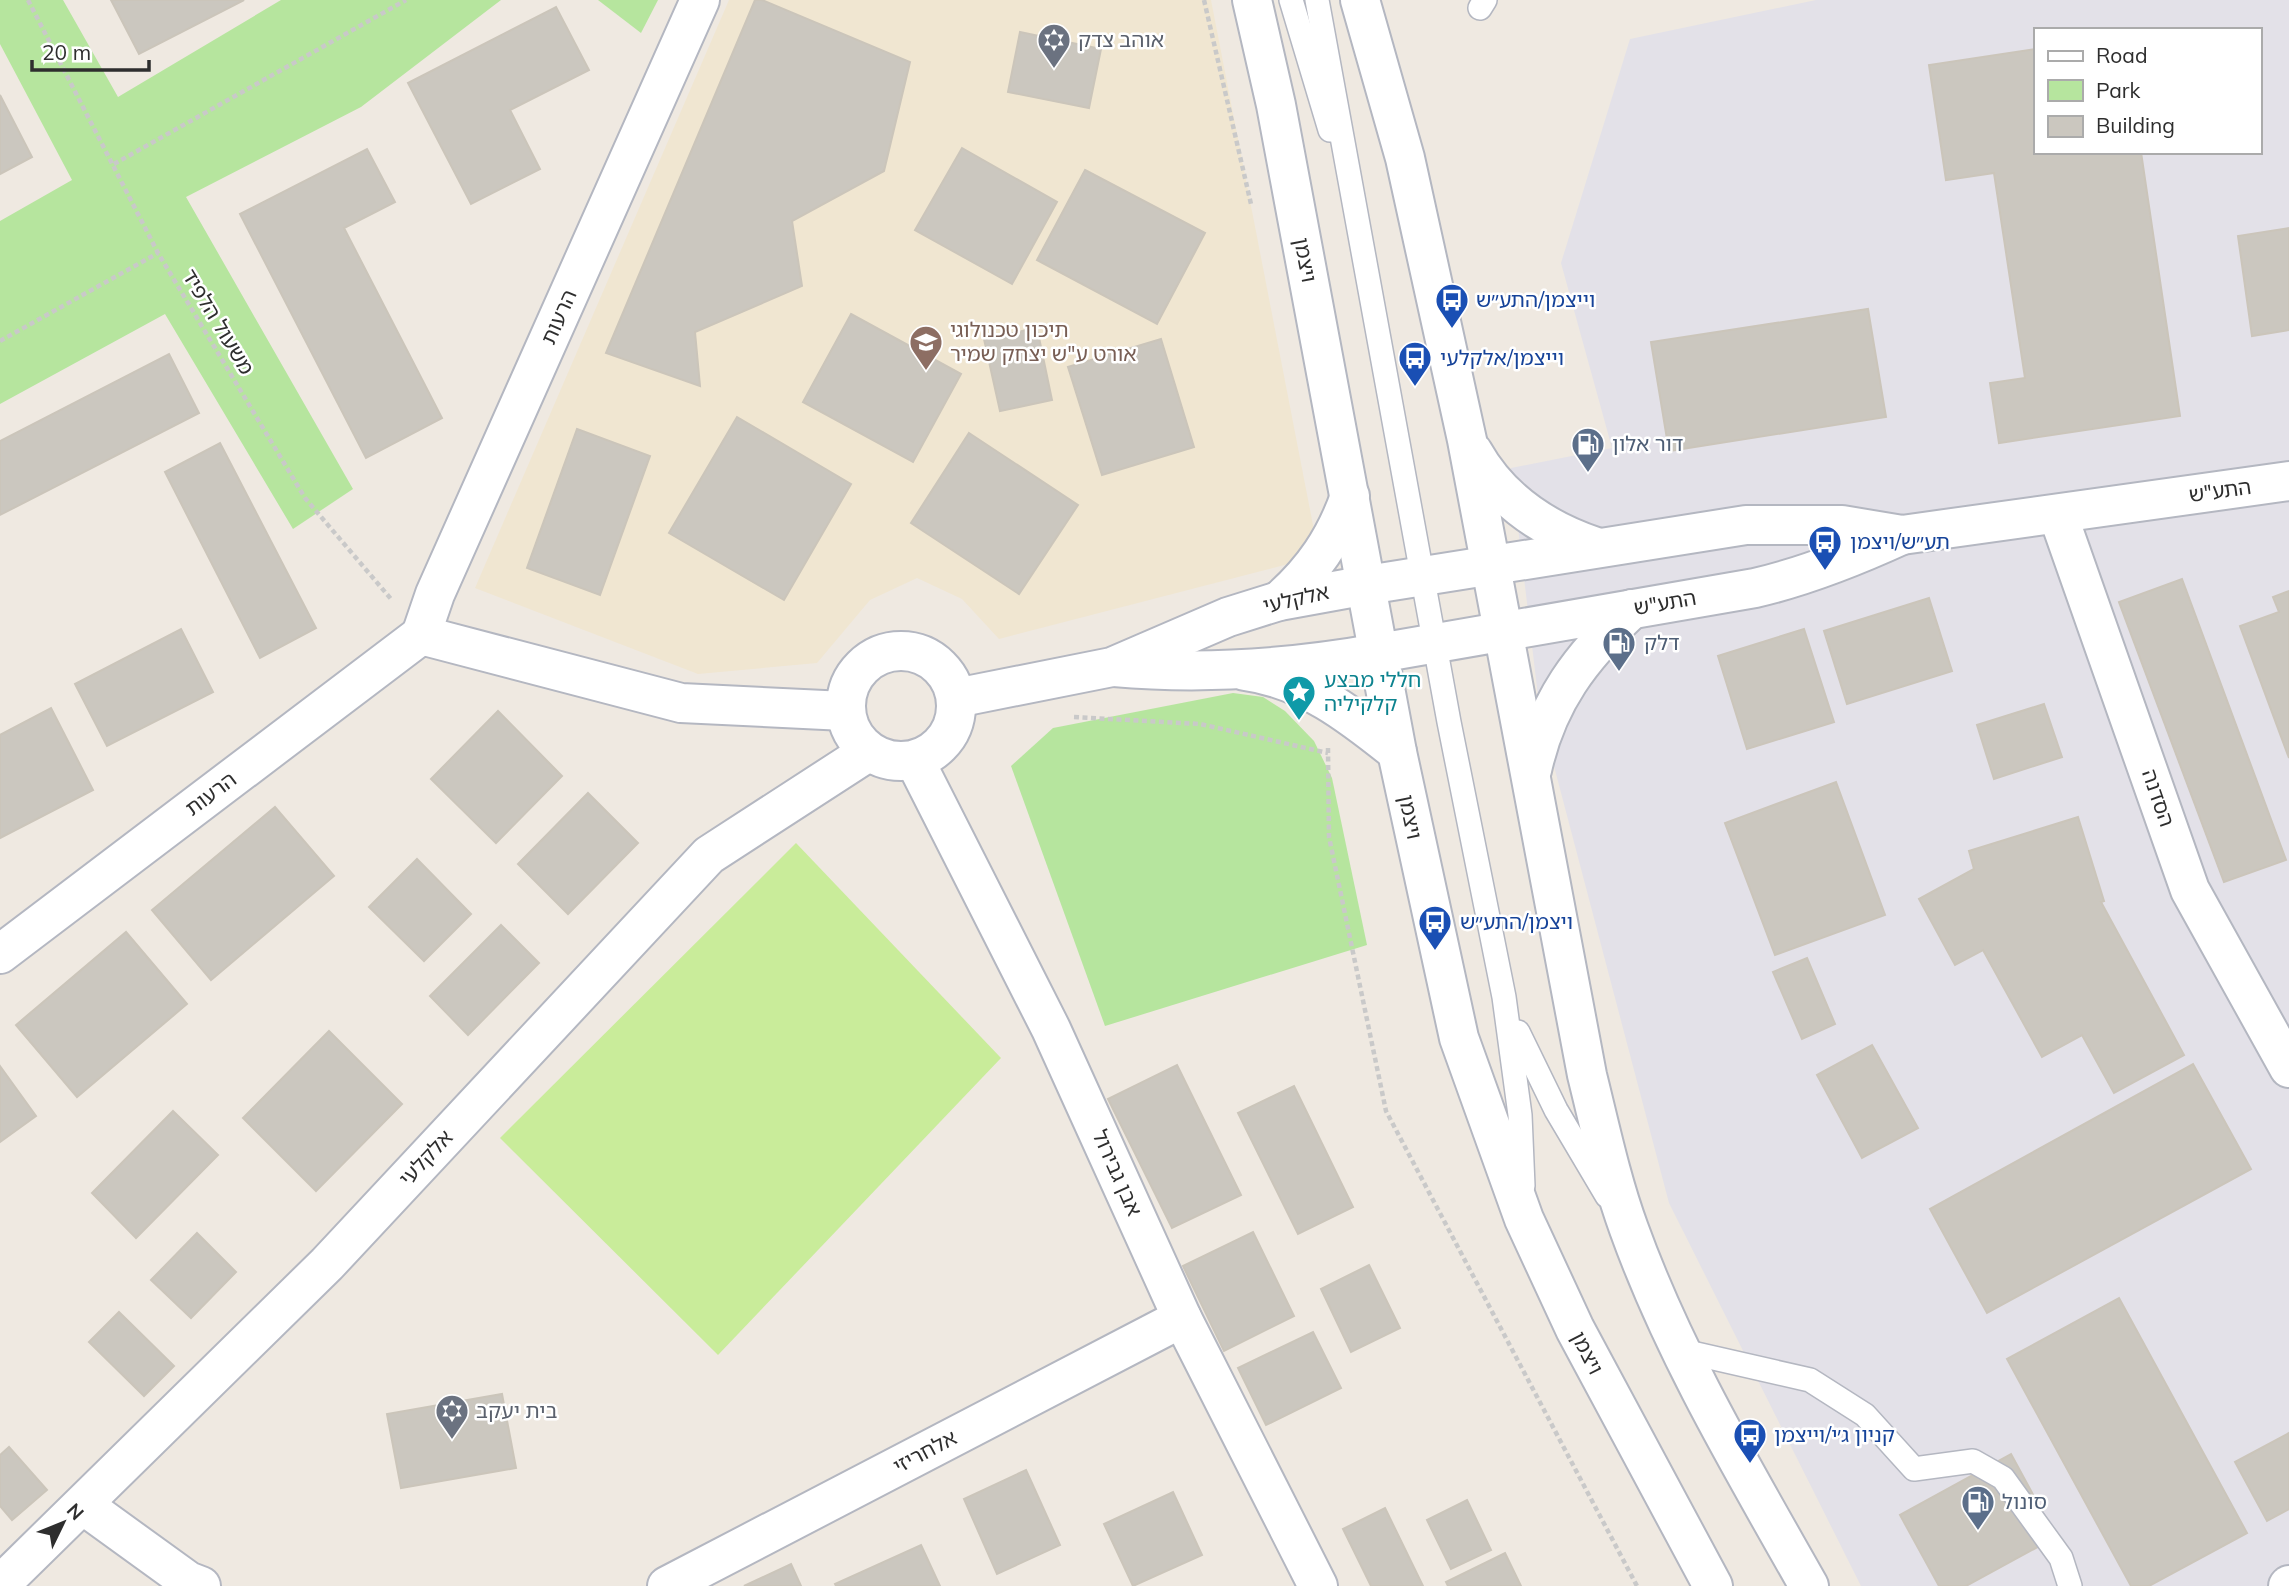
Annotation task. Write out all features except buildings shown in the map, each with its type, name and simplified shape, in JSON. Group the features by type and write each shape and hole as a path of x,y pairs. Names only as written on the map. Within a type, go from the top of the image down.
{"street":[{"name":"הרעות","path":"0,954 421,635 435,594 701,0"},
{"name":"ויצמן","path":"1252,0 1276,105 1397,752 1459,1038 1524,1219 1574,1329 1713,1586"},
{"path":"1360,0 1405,158 1467,440 1587,1075 1629,1229 1683,1351 1809,1586"},
{"path":"1467,440 1490,478 1519,507 1568,538 1596,547"},
{"name":"התע\"ש","path":"1379,653 1794,579 1902,535 2289,481"},
{"path":"1279,601 1318,563 1336,532 1350,496"},
{"name":"הסדנה","path":"2058,515 2190,890 2289,1068"},
{"name":"התע\"ש","path":"1489,564 1746,525 1842,525 1902,535"},
{"name":"אלקלעי","path":"956,698 1112,667 1204,626 1279,601 1489,564"},
{"path":"1530,779 1538,741 1557,697 1608,632 1632,609"},
{"path":"421,635 681,703 845,711"},
{"path":"892,651 920,654 937,664 950,680 956,698 956,715 950,734 933,753 915,761 886,761 868,752 850,730 845,711 849,683 860,667 873,657 892,651"},
{"name":"אלקלעי","path":"1112,667 1178,673 1245,671 1379,653"},
{"path":"1245,671 1272,675 1309,690 1352,717 1397,752"},
{"name":"אלקלעי","path":"0,1585 327,1264 709,855 868,752"},
{"name":"אבן גבירול","path":"915,761 1051,1028 1182,1318 1318,1586"},
{"name":"אלחריזי","path":"667,1586 1182,1318"},
{"path":"83,1505 188,1581 201,1586"}],"lane":[{"path":"1291,0 1367,268"},
{"path":"1317,0 1422,575 1504,997 1520,1115 1524,1219"},
{"path":"1504,997 1523,1045 1556,1111 1629,1229"},
{"path":"1683,1351 1810,1380 1865,1415 1914,1469 1973,1461 2003,1478 2061,1558 2070,1586"}],"path":[{"name":"משעול הלפיד","path":"28,0 158,253 305,498 421,635"},
{"path":"114,164 406,0"},
{"path":"0,341 158,253"},
{"path":"1068,717 1200,724 1328,753"}],"shaded area":[{"name":"תיכון טכנולוגי אורט ע\"ש יצחק שמיר","path":"729,0 1211,0 1319,556 999,639 962,599 917,578 870,600 817,663 698,674 475,588"},
{"path":"1816,0 2289,0 2289,1586 1861,1586 1669,1203 1540,713 1511,468 1612,448 1561,263 1630,39"}],"green space":[{"path":"0,0 63,0 118,97 281,0 501,0 361,107 186,197 353,489 293,529 165,314 0,404 0,221 72,180 0,44"},
{"path":"598,0 658,0 641,33"},
{"path":"1233,693 1263,697 1285,711 1314,741 1332,778 1367,945 1105,1026 1011,766 1053,728"},
{"path":"796,843 1001,1058 718,1355 500,1138"}],"place":[{"name":"אוהב צדק","path":"1054,70"},
{"name":"וייצמן/התע״ש","path":"1452,330"},
{"name":"תיכון טכנולוגי אורט ע\"ש יצחק שמיר","path":"926,372"},
{"name":"וייצמן/אלקלעי","path":"1415,388"},
{"name":"דור אלון","path":"1588,474"},
{"name":"תע״ש/ויצמן","path":"1825,572"},
{"name":"דלק","path":"1619,673"},
{"name":"חללי מבצע קלקיליה","path":"1299,722"},
{"name":"ויצמן/התע״ש","path":"1435,952"},
{"name":"בית יעקב","path":"452,1441"},
{"name":"קניון ג׳י/וייצמן","path":"1750,1465"},
{"name":"סונול","path":"1978,1532"}]}
